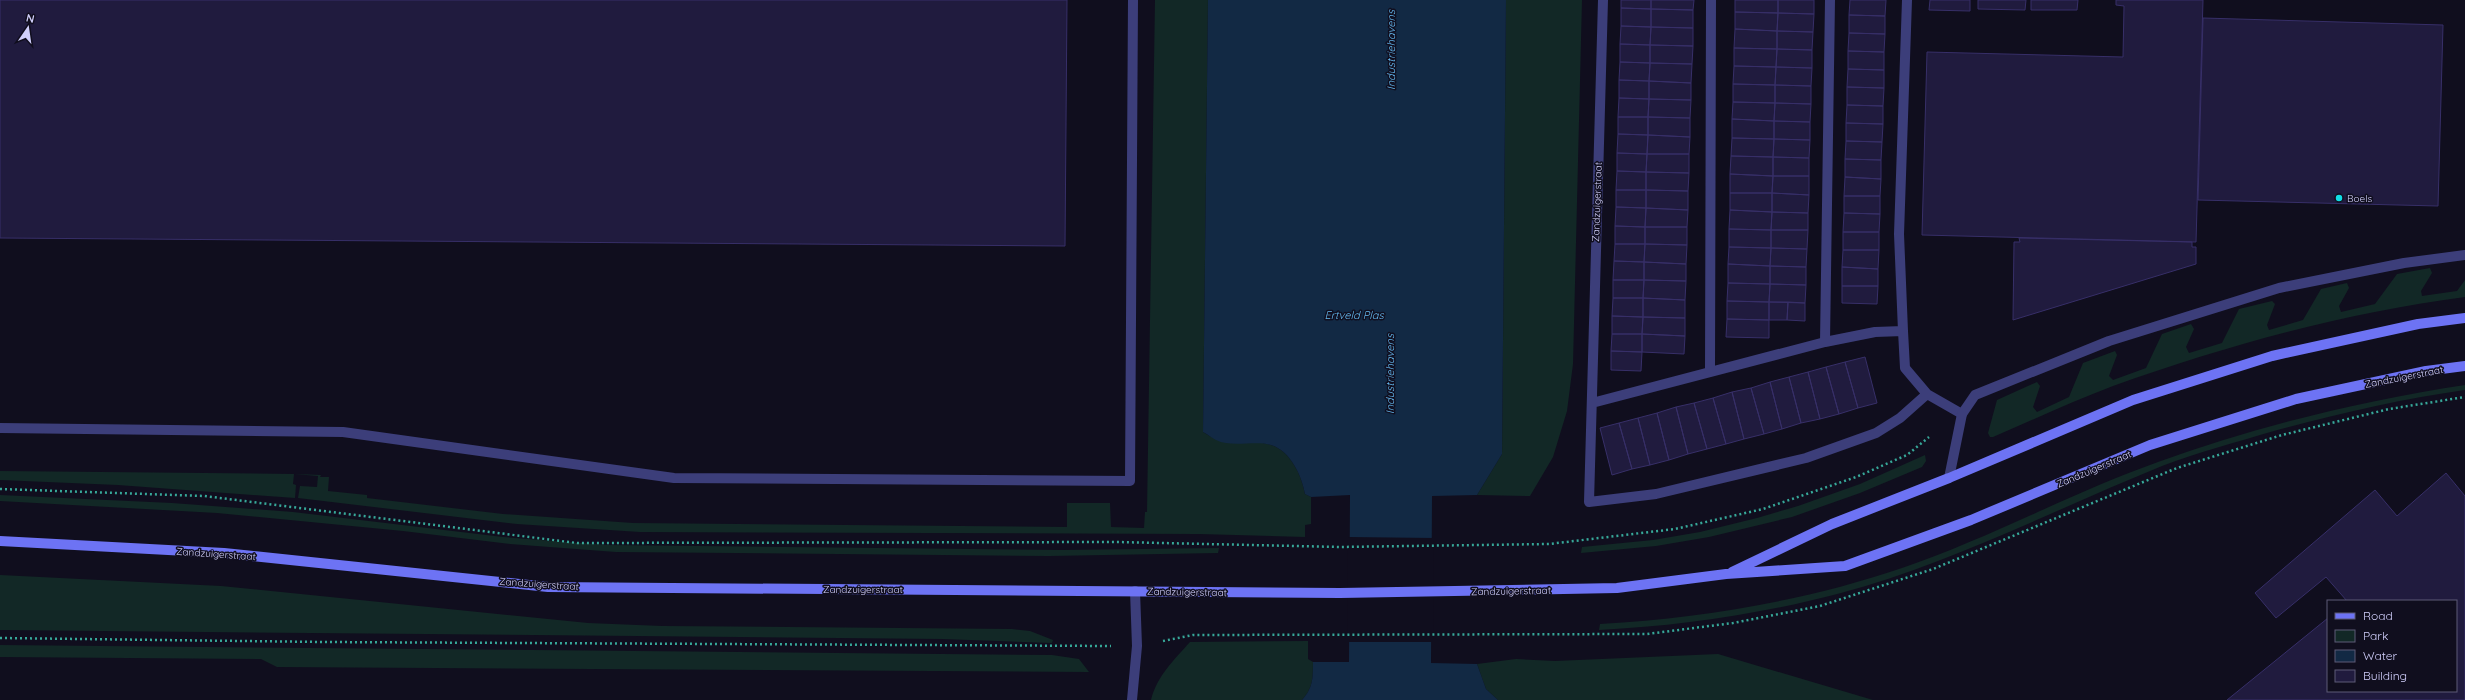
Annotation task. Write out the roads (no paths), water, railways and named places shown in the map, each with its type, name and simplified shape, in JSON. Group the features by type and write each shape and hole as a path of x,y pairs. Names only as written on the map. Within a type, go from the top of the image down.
{"main road":[{"name":"Zandzuigerstraat","path":"1726,574 1832,524 1949,478 2133,400 2272,356 2418,324 2465,318"},
{"name":"Zandzuigerstraat","path":"0,542 224,553 548,587 1340,593 1617,588 1726,574 1844,566 1971,520 2157,443 2296,399 2426,371 2465,366"}],"street":[{"path":"0,428 343,432 674,478 1130,481 1133,0"},
{"name":"Zandzuigerstraat","path":"1603,0 1589,502 1656,494 1806,458 1876,433 1900,418 1926,394"},
{"path":"1710,372 1711,0"},
{"path":"1825,342 1830,0"},
{"path":"1907,0 1899,234 1905,368 1926,394 1962,414"},
{"path":"1949,478 1962,414 1975,395 2109,341 2279,288 2404,263 2465,255"},
{"path":"1592,403 1825,342 1874,332 1903,331"},
{"path":"1132,700 1137,646 1135,591"}],"water":[{"name":"Ertveld Plas","path":"1208,0 1506,0 1502,454 1477,495 1432,496 1431,663 1477,664 1486,689 1498,700 1302,700 1306,696 1312,682 1313,662 1349,662 1350,495 1311,497 1305,494 1298,473 1290,459 1278,448 1271,445 1258,443 1236,444 1222,442 1203,432"}],"place":[{"name":"Boels","path":"2339,198"}],"water label":[{"name":"Industriehavens","path":"1391,50"},
{"name":"Industriehavens","path":"1390,374"}]}
